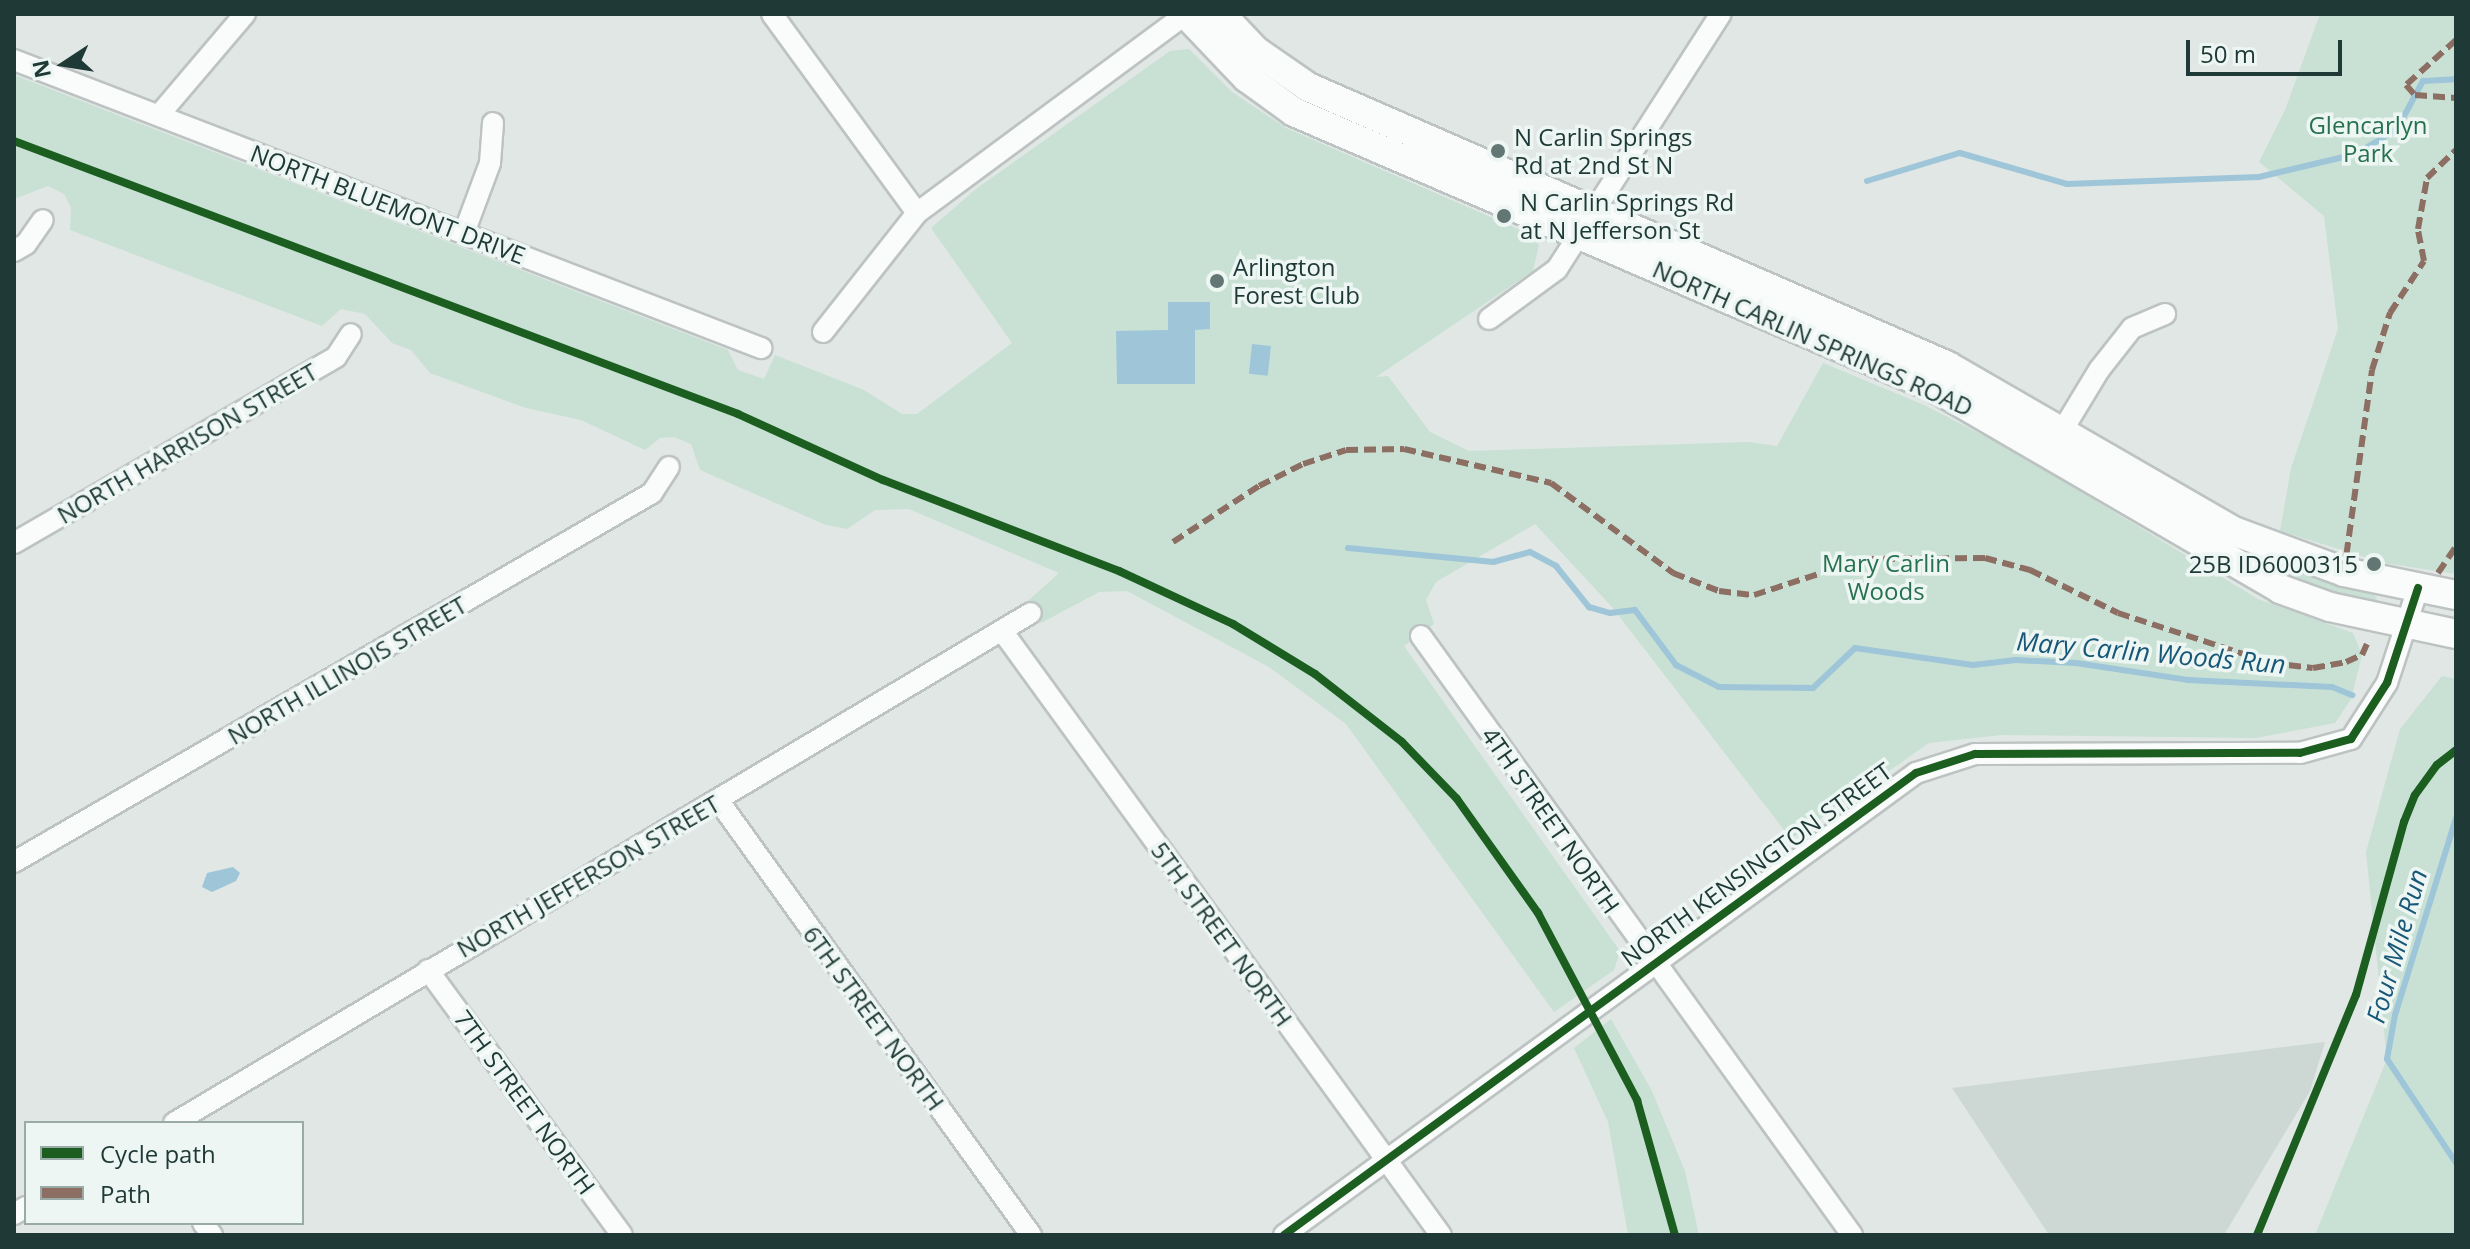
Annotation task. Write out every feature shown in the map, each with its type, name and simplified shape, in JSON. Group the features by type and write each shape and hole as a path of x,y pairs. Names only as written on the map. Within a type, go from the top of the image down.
{"main road":[{"name":"NORTH CARLIN SPRINGS ROAD","path":"1186,14 1247,78 1294,112 1585,222 1948,366 2223,560 2280,589 2406,625 2456,634"},
{"name":"NORTH CARLIN SPRINGS ROAD","path":"1221,14 1256,51 1308,87 1585,222"},
{"name":"NORTH CARLIN SPRINGS ROAD","path":"2057,440 2236,532 2293,557 2456,595"}],"street":[{"path":"159,115 245,14"},
{"path":"772,14 917,213"},
{"path":"823,332 917,213 1186,14"},
{"path":"1489,319 1557,269 1721,14"},
{"name":"NORTH BLUEMONT DRIVE","path":"14,60 761,348"},
{"path":"464,233 490,163 493,123"},
{"path":"14,251 26,244 43,220"},
{"path":"2057,440 2099,370 2132,328 2165,314"},
{"name":"NORTH HARRISON STREET","path":"14,543 336,357 351,334"},
{"name":"NORTH ILLINOIS STREET","path":"14,862 652,493 669,467"},
{"name":"NORTH KENSINGTON STREET","path":"1284,1235 1385,1158 1916,773 1944,761 1980,754 2300,753 2351,739 2376,706 2418,588"},
{"name":"NORTH JEFFERSON STREET","path":"177,1121 1031,613"},
{"name":"5TH STREET NORTH","path":"1003,632 1441,1235"},
{"name":"4TH STREET NORTH","path":"1421,636 1652,963 1852,1235"},
{"name":"6TH STREET NORTH","path":"718,800 1031,1235"},
{"name":"7TH STREET NORTH","path":"428,970 622,1235"}],"shaded area":[{"path":"2325,1042 2310,1091 2224,1235 2049,1235 1952,1088"}],"green space":[{"name":"Glencarlyn Park","path":"2320,14 2456,14 2456,574 2384,563 2280,531 2291,468 2338,329 2324,216 2259,162 2285,110"},
{"name":"Mary Carlin Woods","path":"1189,49 1232,92 1286,128 1527,233 1539,245 1533,271 1376,377 1388,376 1430,432 1469,451 1748,442 1777,446 1823,363 1924,405 2010,449 2258,599 2353,633 2362,655 2351,699 2335,723 2256,738 2002,735 1929,743 1791,839 1612,607 1535,524 1436,582 1426,600 1434,624 1404,646 1620,951 1614,970 1554,1012 1346,724 1269,667 1127,591 1099,592 1041,623 1029,600 1059,573 909,509 875,510 847,529 826,525 700,470 691,444 674,437 660,438 645,450 581,420 526,408 430,373 411,350 392,343 365,314 341,309 322,326 70,230 71,208 64,194 48,186 14,199 14,75 728,350 738,370 764,379 775,355 864,390 902,414 917,414 1012,343 931,228 976,189 1170,51"},
{"path":"2174,511 2373,591 2377,600 2369,606 2317,591 2255,564"},
{"path":"2442,676 2456,679 2456,1235 2315,1235 2387,1059 2366,852 2400,729"},
{"path":"1611,1019 1652,1091 1685,1171 1699,1235 1628,1235 1608,1122 1574,1048"}],"water":[{"path":"1168,302 1210,302 1210,329 1195,330 1195,384 1117,384 1116,331 1168,330"},
{"path":"1252,344 1271,346 1268,376 1249,374"},
{"path":"233,867 240,873 236,881 212,892 202,887 207,873"}],"waterway":[{"path":"1867,181 1960,153 2067,184 2259,177 2356,154 2397,129 2423,81 2456,79"},
{"name":"Mary Carlin Woods Run","path":"1348,548 1493,562 1530,552 1556,566 1589,607 1610,613 1635,610 1676,665 1719,687 1813,688 1855,648 1973,665 2016,660 2076,663 2188,680 2332,687 2352,695"},
{"name":"Four Mile Run","path":"2456,818 2395,1015 2387,1059 2456,1163"}],"marked path":[{"path":"2456,40 2406,85 2415,95 2456,98"},
{"path":"2344,572 2372,370 2390,313 2424,261 2418,229 2427,178 2456,150"},
{"path":"1173,542 1259,486 1303,464 1346,450 1404,449 1551,483 1673,573 1719,591 1754,595 1865,559 1985,558 2030,570 2118,613 2271,663 2313,668 2346,662 2362,655 2367,644"},
{"path":"2438,573 2456,546"}],"cycle path":[{"path":"14,141 738,414 883,480 1119,571 1233,624 1315,674 1402,742 1457,799 1538,913 1637,1100 1675,1235"},
{"path":"1284,1235 1916,773 1975,754 2300,753 2351,739 2387,683 2418,588"},
{"path":"2257,1235 2356,995 2404,822 2415,795 2437,765 2456,750"}],"place":[{"name":"N Carlin Springs Rd at 2nd St N","path":"1498,151"},
{"name":"N Carlin Springs Rd at N Jefferson St","path":"1504,216"},
{"name":"Arlington Forest Club","path":"1217,281"},
{"name":"25B ID6000315","path":"2374,564"}]}
